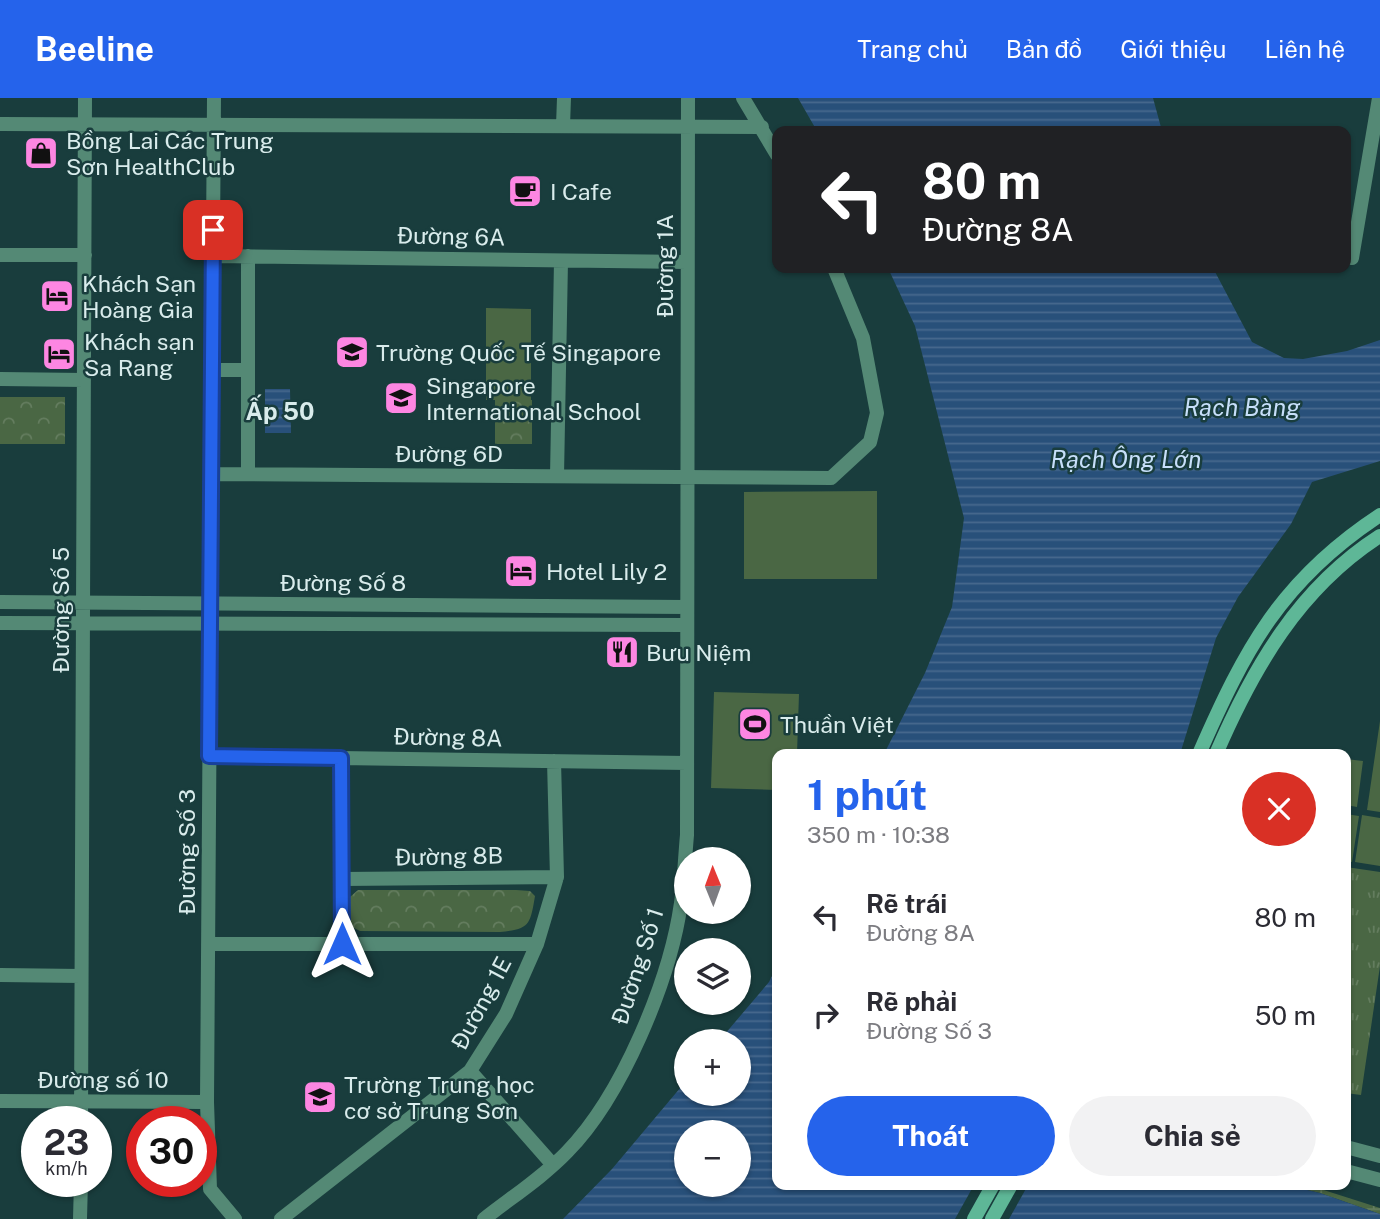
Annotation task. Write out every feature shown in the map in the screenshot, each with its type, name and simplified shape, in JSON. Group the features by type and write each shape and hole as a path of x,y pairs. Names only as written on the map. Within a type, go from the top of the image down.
{"main road":[{"path":"1201,749 1227,689 1279,605 1333,550 1380,515"},
{"path":"1218,749 1249,683 1287,623 1329,574 1380,536"},
{"path":"974,1219 990,1190"},
{"path":"992,1219 1008,1190"}],"street":[{"name":"Đường Số 5","path":"81,1106 85,98"},
{"name":"Đường Số 3","path":"214,98 207,1102 210,1189 235,1219"},
{"path":"563,126 564,98"},
{"name":"Đường 1A","path":"686,477 688,98"},
{"path":"743,98 772,146"},
{"path":"1352,258 1379,98"},
{"path":"0,124 762,127"},
{"path":"0,255 85,256"},
{"name":"Đường 6A","path":"213,256 687,262"},
{"path":"247,474 248,256"},
{"path":"557,476 561,261"},
{"path":"686,607 686,477 831,478 870,442 877,413 863,338 836,273"},
{"path":"213,370 248,370"},
{"path":"0,379 84,380"},
{"name":"Đường 6D","path":"212,474 686,477"},
{"name":"Đường Số 8","path":"0,602 686,607"},
{"name":"Đường Số 1","path":"484,1219 553,1165 600,1112 625,1067 668,961 681,905 687,835 686,607"},
{"name":"Đường Số 8","path":"0,623 686,625"},
{"name":"Đường 8A","path":"209,756 687,763"},
{"path":"341,758 342,944"},
{"name":"Đường 1E","path":"281,1219 470,1071 506,1014 537,944 557,877 554,761"},
{"name":"Đường 8B","path":"342,880 557,877"},
{"path":"208,944 537,944"},
{"path":"0,975 81,976"},
{"path":"470,1071 553,1165"},
{"name":"Đường số 10","path":"0,1101 207,1102"},
{"path":"1351,1148 1380,1156"},
{"path":"1351,1172 1380,1180"},
{"path":"80,1197 80,1219"}],"green space":[{"path":"486,308 531,309 531,400 486,400"},
{"path":"0,397 65,397 65,444 0,444"},
{"path":"495,400 532,400 532,444 495,444"},
{"path":"877,491 877,579 744,579 744,492"},
{"name":"Thuần Việt","path":"714,692 799,694 797,749 772,749 772,790 711,788"},
{"path":"1380,721 1380,812 1367,810"},
{"path":"1351,760 1363,761 1357,807 1351,806"},
{"path":"1351,815 1359,816 1351,862"},
{"path":"1362,815 1380,818 1380,866 1355,862"},
{"path":"1351,868 1380,872 1380,966 1361,1095 1351,1094"},
{"path":"358,890 516,890 530,891 535,896 527,924 510,931 360,931 350,926 350,897"},
{"path":"1307,1190 1324,1190 1380,1208 1380,1214"}],"water":[{"path":"798,98 1153,98 1161,126 814,126"},
{"name":"Rạch Ông Lớn","path":"890,273 1216,273 1252,342 1284,358 1303,359 1347,351 1380,340 1380,461 1312,482 1291,524 1238,597 1216,638 1182,749 887,749 925,673 952,607 964,518 915,326"},
{"path":"265,389 290,389 291,433 265,433"},
{"path":"772,976 772,1190 1307,1190 1380,1214 1380,1219 563,1219 612,1169 674,1095 674,1106 751,1106 751,1029 729,1029 741,1015 751,1015 751,1003"}],"pier":[{"path":"971,1190 1025,1190 1009,1219 955,1219"}],"place":[{"name":"Bồng Lai Các Trung Sơn HealthClub","path":"41,153"},
{"name":"I Cafe","path":"525,191"},
{"name":"Khách Sạn Hoàng Gia","path":"57,296"},
{"name":"Trường Quốc Tế Singapore","path":"352,352"},
{"name":"Khách sạn Sa Rang","path":"59,354"},
{"name":"Singapore International School","path":"401,398"},
{"name":"Hotel Lily 2","path":"521,571"},
{"name":"Bưu Niệm","path":"622,652"},
{"name":"Thuần Việt","path":"755,724"},
{"name":"Trường Trung học cơ sở Trung Sơn","path":"320,1097"}],"district":[{"name":"Ấp 50","path":"280,411"}],"route":[{"path":"213,230 209,756 341,758 342,944"}],"water label":[{"name":"Rạch Bàng","path":"1242,407"}]}
